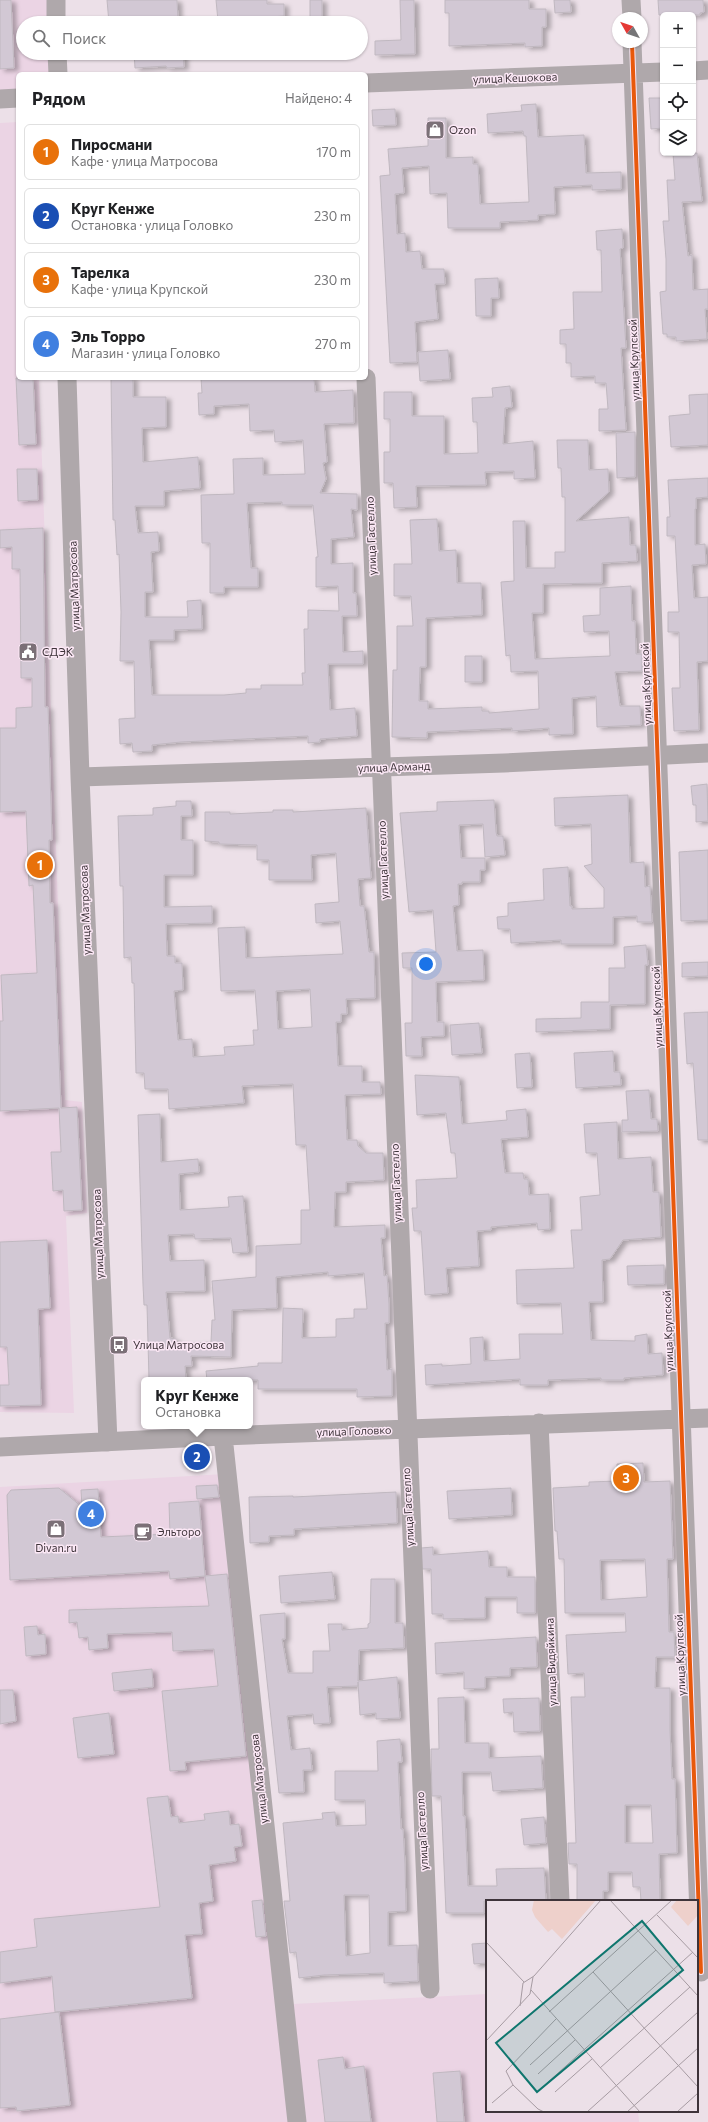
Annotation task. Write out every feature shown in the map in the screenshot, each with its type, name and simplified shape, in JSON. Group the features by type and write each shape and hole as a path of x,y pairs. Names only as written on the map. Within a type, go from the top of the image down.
{"street":[{"path":"56,0 56,16"},
{"path":"632,0 632,12"},
{"name":"улица Крупской","path":"632,48 680,1419 701,1972"},
{"path":"57,60 58,72"},
{"path":"696,71 708,70"},
{"name":"улица Кешокова","path":"368,83 660,72"},
{"path":"0,99 16,98"},
{"name":"улица Матросова","path":"67,380 80,777 108,1442"},
{"name":"улица Гастелло","path":"366,380 379,767 396,1172 404,1430 430,1989"},
{"name":"улица Арманд","path":"80,777 379,767 708,753"},
{"name":"улица Головко","path":"0,1447 539,1423 708,1418"},
{"name":"улица Видяйкина","path":"539,1423 560,1900"},
{"name":"улица Матросова","path":"223,1436 297,2122"}],"shaded area":[{"path":"0,0 56,0 56,16 16,16 16,60 57,60 58,72 16,72 16,98 0,99"},
{"path":"16,122 16,380 39,380 65,1100 82,1102 87,1213 66,1216 74,1413 0,1412 0,123"},
{"path":"225,1474 295,2122 0,2122 0,1487"},
{"path":"486,1994 486,2112 638,2112 639,2122 306,2122 293,2004"}],"building":[{"path":"0,0 11,0 14,68 0,69"},
{"path":"107,0 177,0 178,16 108,16"},
{"path":"216,0 267,0 267,4 284,4 284,16 218,16"},
{"path":"310,0 322,0 322,16 310,16"},
{"path":"400,0 414,0 415,54 375,55 375,41 401,40"},
{"path":"445,0 529,0 529,9 546,9 546,27 542,27 542,46 525,47 525,43 449,46 449,13 445,13"},
{"path":"554,0 570,0 571,12 555,13"},
{"path":"658,0 703,0 704,12 700,13 700,15 696,15 696,12 660,12 659,15"},
{"path":"134,60 184,60 184,67 167,68 166,66 135,68"},
{"path":"649,98 660,98 660,128 651,129"},
{"path":"536,104 538,137 584,135 586,173 621,172 621,189 592,190 592,185 554,187 555,214 538,215 538,220 500,222 500,228 448,228 447,193 430,194 429,166 402,168 404,193 395,194 397,234 405,233 406,252 420,251 422,269 444,269 445,284 435,284 438,319 415,322 417,362 390,363 380,176 390,175 388,149 428,146 428,118 446,118 446,158 473,157 473,164 478,164 480,204 529,202 526,136 524,136 523,131 488,133 487,114 522,111 521,105"},
{"path":"395,109 396,125 373,126 372,110"},
{"path":"697,153 702,201 682,202 688,256 692,255 693,290 708,289 708,309 705,309 707,339 676,341 676,337 667,337 667,334 663,334 660,292 666,291 666,259 663,221 669,221 667,180 675,180 673,156 696,156"},
{"path":"622,229 623,248 620,249 626,348 621,348 626,430 599,431 599,409 608,409 606,383 595,383 595,376 571,377 571,363 566,363 566,344 560,344 560,330 574,329 573,292 602,292 601,250 597,250 596,231"},
{"path":"498,278 499,298 491,298 491,316 476,316 475,279"},
{"path":"448,350 450,379 420,381 418,352"},
{"path":"16,380 33,380 36,444 19,445"},
{"path":"111,380 133,380 133,397 166,397 166,427 142,428 143,462 198,457 200,488 164,491 164,506 135,506 138,533 158,532 159,551 151,552 153,592 145,592 145,617 188,617 187,601 201,600 202,629 174,630 174,640 149,640 152,695 224,695 246,693 246,689 261,689 261,685 303,685 302,673 305,673 304,629 308,629 308,610 339,611 338,586 316,587 316,557 318,557 313,505 282,505 282,502 247,503 251,568 258,568 258,587 224,587 224,593 210,593 210,543 202,543 201,495 234,494 233,459 263,458 263,475 305,474 303,440 275,442 274,430 250,431 249,404 214,406 214,414 199,415 198,393 202,393 201,380 314,380 315,392 353,390 354,423 324,424 327,462 323,463 326,479 320,493 357,494 357,510 351,509 354,537 331,539 331,564 353,563 353,593 356,593 357,616 342,616 343,652 363,651 363,664 328,664 330,710 355,708 357,736 320,739 320,742 308,743 308,736 181,742 152,745 152,751 133,752 132,743 120,744 119,719 135,718 134,661 120,661 121,612 119,554 117,555 115,520 113,520"},
{"path":"510,386 512,407 505,408 503,444 533,441 535,478 514,479 514,471 485,472 486,485 416,486 417,507 394,508 393,483 384,483 384,452 390,452 390,419 384,419 384,392 412,392 412,416 444,416 444,454 478,453 477,422 473,422 472,398 493,397 492,388"},
{"path":"708,394 708,445 671,447 669,416 690,414 689,395"},
{"path":"635,432 635,477 617,478 616,433"},
{"path":"557,440 588,440 589,470 608,469 609,492 576,521 629,517 630,545 636,545 637,561 602,563 602,583 543,584 543,613 532,613 535,659 610,656 609,631 584,632 583,616 600,615 600,588 631,586 632,621 635,621 636,654 642,654 642,671 615,672 620,706 640,706 641,725 597,727 596,696 572,698 573,734 549,735 549,728 512,731 512,728 427,732 427,738 392,737 393,670 397,670 397,626 413,626 411,596 394,596 394,564 412,564 410,520 437,519 439,551 456,550 457,583 481,583 482,615 426,618 426,667 420,667 419,701 428,701 428,709 482,707 482,711 489,711 489,713 539,709 538,671 511,672 510,655 506,656 501,582 514,581 513,521 525,521 526,568 555,568 555,552 565,552 565,497 562,497 561,468 558,468"},
{"path":"17,469 37,469 38,500 18,501"},
{"path":"708,478 708,497 696,498 695,509 695,545 705,544 706,564 692,565 694,598 708,597 708,661 697,662 699,730 674,731 672,688 680,688 679,632 668,632 668,612 679,612 675,536 667,536 667,517 670,517 668,480"},
{"path":"43,528 45,707 48,707 52,840 49,840 50,903 53,903 61,1108 77,1107 82,1210 64,1211 63,1190 53,1191 51,1152 61,1152 59,1108 0,1111 0,1021 3,1021 1,975 37,973 33,885 29,886 26,811 0,812 0,728 16,728 16,708 32,707 32,678 21,678 20,569 12,569 12,547 0,548 0,530"},
{"path":"465,656 482,656 482,682 465,682"},
{"path":"707,784 708,821 696,822 696,805 693,805 691,786"},
{"path":"628,795 630,863 644,862 645,887 650,886 652,922 637,922 637,916 613,917 613,944 561,944 561,940 511,943 510,929 498,929 497,917 508,916 508,903 544,900 543,869 568,867 570,906 572,906 572,909 604,908 604,888 584,866 592,864 591,824 555,826 554,798"},
{"path":"494,800 496,832 497,836 503,836 505,855 485,857 483,824 459,825 461,858 485,858 485,870 480,870 480,882 462,882 462,884 458,884 459,905 453,906 457,951 483,950 484,980 436,982 437,1022 444,1022 444,1036 421,1037 422,1056 406,1056 405,1023 412,1023 412,968 403,968 402,953 436,952 433,910 409,912 400,813 437,811 437,802"},
{"path":"176,801 191,801 192,816 181,816 181,840 193,840 193,875 164,875 164,907 212,906 212,923 166,924 167,956 175,956 175,963 182,963 183,990 174,991 178,1040 192,1039 193,1057 225,1055 224,1047 254,1045 253,1030 258,1030 255,990 221,991 218,928 245,927 246,958 343,954 340,921 316,923 315,904 339,902 336,853 311,855 312,880 269,880 269,860 257,860 257,845 219,844 219,842 205,841 205,812 230,812 230,814 273,812 273,810 293,810 293,812 366,808 371,878 358,879 360,906 364,906 369,952 374,952 375,998 346,999 347,1014 341,1014 341,1022 336,1022 338,1066 362,1066 362,1082 380,1082 381,1094 345,1095 347,1140 357,1140 358,1146 366,1153 383,1153 384,1180 346,1182 346,1192 335,1192 334,1227 385,1225 385,1238 381,1238 384,1276 387,1275 389,1323 385,1323 387,1370 392,1369 392,1396 357,1397 357,1389 258,1389 258,1380 253,1380 253,1377 207,1377 206,1371 258,1366 258,1363 282,1363 283,1308 303,1309 302,1338 336,1337 336,1319 354,1318 354,1309 367,1309 364,1273 328,1276 328,1272 276,1277 277,1308 232,1310 231,1357 191,1356 192,1366 185,1366 186,1377 149,1377 147,1305 144,1305 143,1285 138,1115 160,1114 161,1162 198,1159 199,1172 179,1174 180,1210 229,1207 228,1197 243,1196 248,1252 233,1253 231,1238 195,1239 194,1234 168,1235 170,1261 204,1260 205,1291 166,1292 170,1338 176,1339 176,1344 211,1342 212,1320 215,1320 212,1281 256,1277 256,1246 301,1244 301,1210 310,1210 306,1145 296,1145 293,1084 242,1086 244,1103 169,1109 168,1089 145,1089 144,1073 136,1073 134,983 132,983 131,957 124,958 123,886 120,886 118,816 153,815 153,808 176,806","holes":["310,989 312,1027 278,1029 276,991"]},
{"path":"708,850 708,920 681,921 679,852"},
{"path":"646,945 648,965 645,965 645,1004 610,1005 610,1029 536,1032 536,1019 581,1018 581,1002 609,1002 609,968 625,968 624,947"},
{"path":"708,962 708,976 682,977 682,963"},
{"path":"708,1012 708,1140 698,1140 693,1063 687,1064 684,1013"},
{"path":"479,1023 482,1053 452,1055 450,1025"},
{"path":"613,1051 614,1072 620,1072 621,1085 576,1088 574,1053"},
{"path":"530,1053 532,1087 517,1088 515,1054"},
{"path":"415,1075 459,1077 462,1124 507,1120 506,1111 526,1109 528,1137 501,1139 505,1173 523,1173 524,1179 528,1179 529,1195 549,1194 550,1229 538,1230 537,1223 491,1227 491,1230 477,1231 479,1266 446,1268 448,1293 425,1295 421,1231 414,1231 412,1208 417,1208 416,1180 457,1178 455,1153 451,1153 446,1113 417,1115"},
{"path":"649,1090 651,1119 657,1119 658,1131 622,1132 622,1120 628,1120 626,1091"},
{"path":"617,1122 618,1159 651,1157 653,1192 659,1192 661,1237 623,1240 610,1259 602,1260 603,1302 589,1302 591,1340 635,1341 635,1336 647,1334 648,1354 662,1353 663,1375 624,1378 624,1380 601,1380 601,1378 548,1380 548,1385 520,1385 520,1379 426,1385 425,1365 442,1364 442,1366 471,1364 470,1338 483,1337 484,1361 520,1359 519,1334 563,1334 561,1303 517,1304 516,1270 574,1268 571,1230 582,1230 580,1197 600,1195 597,1153 586,1153 584,1124"},
{"path":"47,1240 50,1308 38,1309 41,1405 0,1406 0,1385 9,1385 7,1347 0,1347 0,1242"},
{"path":"664,1265 664,1284 628,1285 627,1266"},
{"path":"643,1463 644,1482 670,1481 673,1559 667,1559 669,1632 674,1632 675,1657 656,1657 655,1688 670,1688 672,1779 675,1779 677,1853 659,1854 660,1900 641,1900 640,1887 633,1887 632,1872 608,1872 608,1891 603,1891 603,1900 577,1900 577,1864 569,1864 568,1843 576,1843 571,1697 585,1697 584,1673 568,1674 566,1635 626,1632 625,1613 565,1613 564,1559 559,1559 557,1531 555,1531 553,1488 589,1486 589,1482 617,1481 617,1464","holes":["645,1559 647,1597 601,1600 600,1560","625,1805 651,1805 653,1843 625,1843"]},
{"path":"217,1485 219,1497 197,1499 196,1486"},
{"path":"59,1488 82,1507 81,1490 98,1489 101,1537 170,1534 169,1503 199,1501 205,1576 170,1579 169,1571 10,1580 7,1495 11,1490"},
{"path":"511,1488 512,1515 449,1519 447,1491"},
{"path":"396,1492 397,1523 294,1529 294,1535 269,1536 269,1542 250,1543 249,1497 293,1497"},
{"path":"433,1547 433,1555 488,1551 489,1567 507,1567 507,1577 535,1577 535,1613 517,1613 517,1597 485,1597 485,1618 443,1619 443,1614 432,1614 431,1569 422,1569 421,1548"},
{"path":"332,1572 335,1599 281,1603 279,1576"},
{"path":"227,1574 246,1756 185,1762 186,1770 170,1771 162,1691 218,1686 214,1649 173,1651 172,1632 107,1634 108,1648 89,1650 88,1637 79,1638 77,1622 69,1623 69,1610 209,1606 205,1576"},
{"path":"371,1579 395,1579 395,1623 403,1623 404,1648 359,1650 358,1681 397,1677 400,1718 376,1719 376,1713 360,1715 358,1682 358,1686 327,1687 330,1723 314,1724 313,1714 287,1716 291,1750 310,1748 312,1770 303,1770 304,1792 279,1793 260,1615 285,1613 285,1639 282,1639 288,1673 313,1673 313,1651 330,1651 328,1624 342,1624 342,1630 368,1628 368,1624 370,1623"},
{"path":"37,1626 38,1635 45,1634 46,1654 26,1656 24,1627"},
{"path":"536,1637 537,1667 510,1668 510,1676 485,1677 485,1688 464,1689 464,1672 436,1674 435,1643"},
{"path":"152,1669 153,1687 114,1691 112,1673"},
{"path":"0,1690 13,1690 16,1721 0,1724"},
{"path":"464,1697 465,1743 489,1743 489,1758 541,1756 543,1788 493,1791 491,1772 462,1772 463,1816 465,1816 468,1886 497,1886 496,1869 544,1868 546,1900 486,1900 484,1901 484,1913 446,1913 441,1796 432,1796 431,1749 439,1749 438,1698"},
{"path":"539,1698 540,1731 514,1732 513,1712 504,1713 503,1699"},
{"path":"109,1713 114,1754 78,1758 73,1718"},
{"path":"400,1739 402,1762 398,1762 401,1829 403,1829 405,1864 406,1911 388,1912 388,1946 417,1945 418,1981 384,1983 384,1973 324,1975 299,1978 296,1952 290,1953 284,1901 290,1901 283,1823 323,1819 322,1813 335,1812 336,1826 366,1825 365,1800 335,1800 335,1771 378,1771 377,1741","holes":["344,1895 369,1895 370,1953 346,1956"]},
{"path":"168,1796 171,1817 178,1816 179,1823 205,1820 204,1814 229,1811 230,1825 239,1824 242,1846 234,1847 236,1861 209,1865 213,1901 199,1903 202,1934 185,1935 192,1998 55,2012 52,1976 0,1983 0,1952 37,1947 34,1919 160,1907 147,1798"},
{"path":"544,1817 546,1843 524,1845 521,1819"},
{"path":"262,1900 266,1936 256,1937 252,1901"},
{"path":"486,1943 486,1963 474,1964 472,1944"},
{"path":"59,2012 70,2105 17,2111 16,2107 0,2108 0,2019"},
{"path":"343,2057 345,2069 364,2066 371,2122 325,2122 318,2060"},
{"path":"460,2071 464,2122 437,2122 433,2073"}],"cycle path":[{"path":"632,48 701,1972"}],"place":[{"name":"Ozon","path":"435,130"},
{"name":"СДЭК","path":"28,652"},
{"name":"Пиросмани","path":"40,865"},
{"name":"Улица Матросова","path":"119,1345"},
{"name":"Круг Кенже","path":"197,1457"},
{"name":"Тарелка","path":"626,1478"},
{"name":"Эль Торро","path":"91,1514"},
{"name":"Divan.ru","path":"56,1529"},
{"name":"Эльторо","path":"143,1532"}]}
